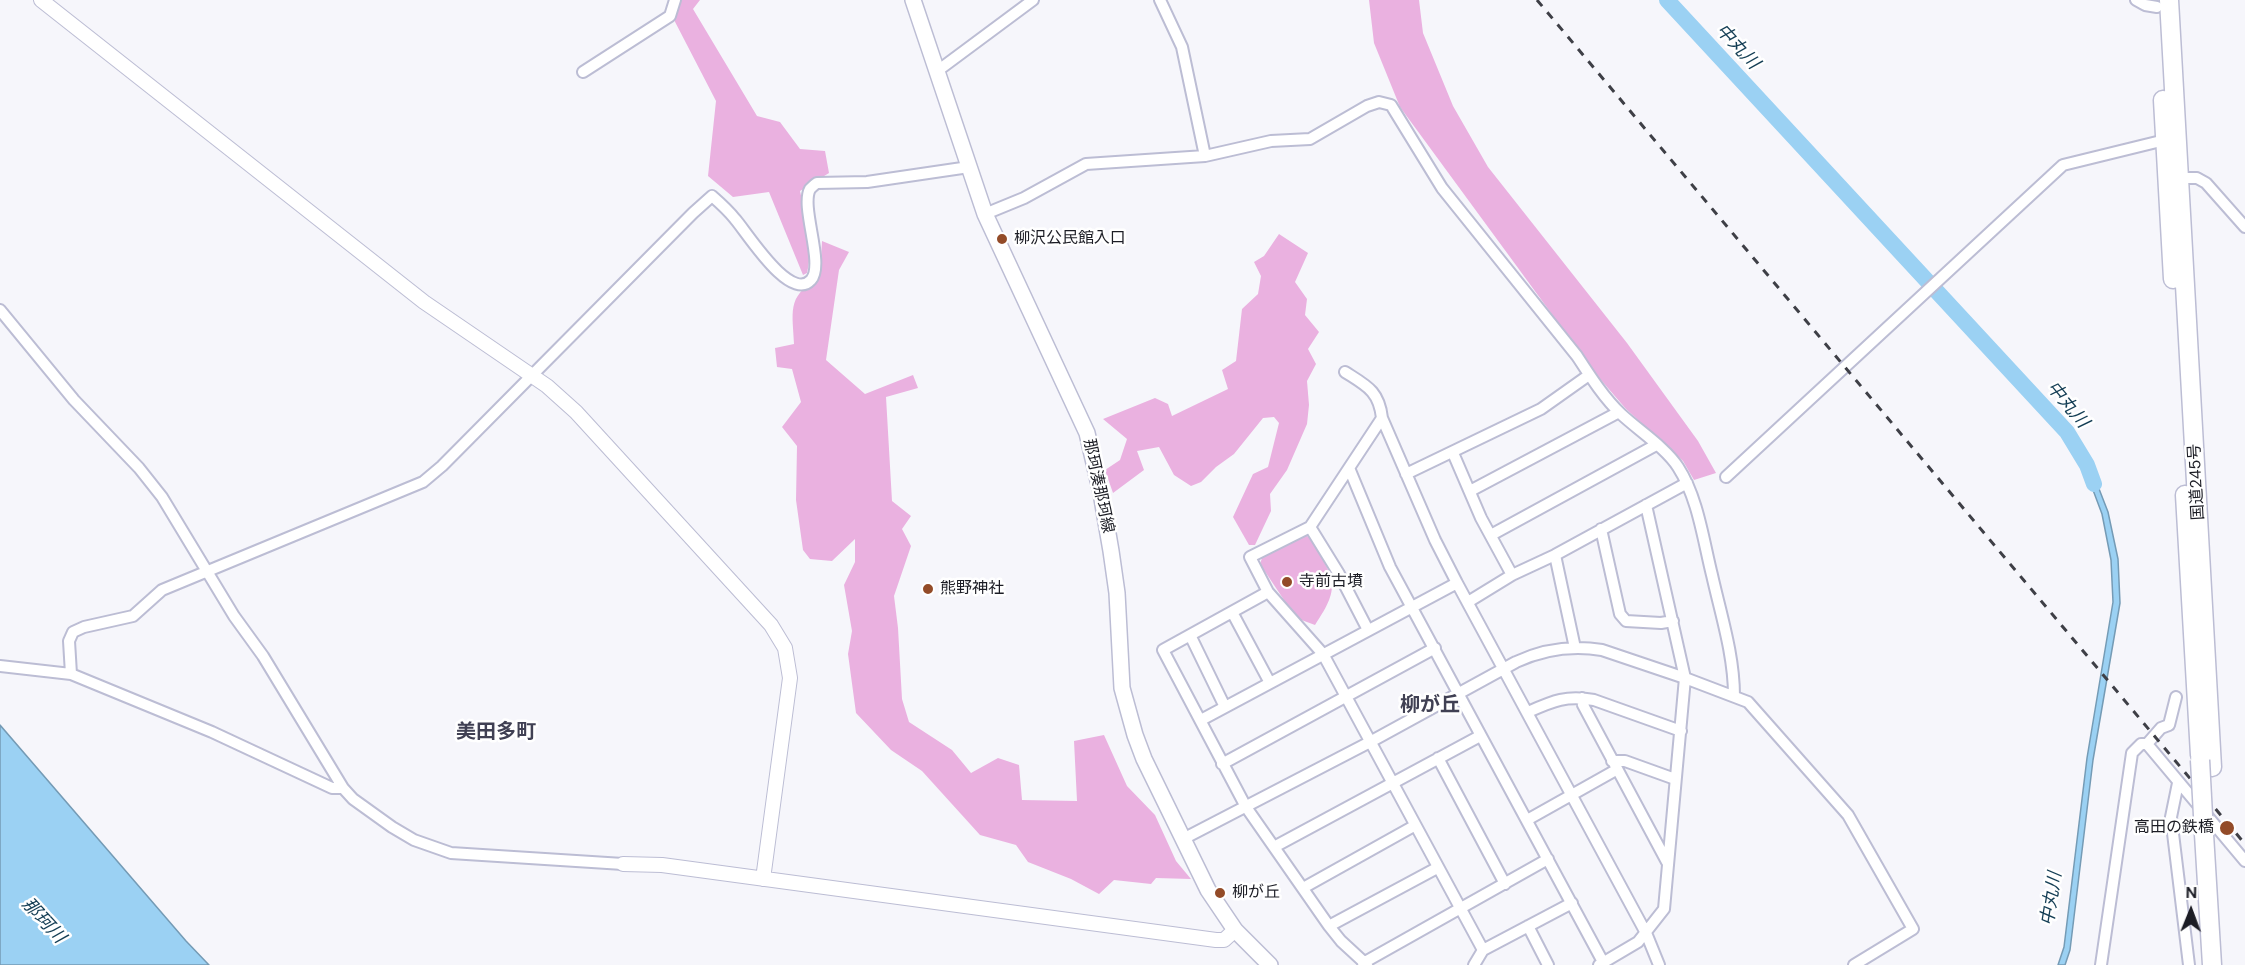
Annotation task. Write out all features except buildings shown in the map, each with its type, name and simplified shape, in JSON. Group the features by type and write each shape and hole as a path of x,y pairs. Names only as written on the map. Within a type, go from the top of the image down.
{"highway":[{"name":"国道245号","path":"2161,2 2165,140 2206,764"},
{"name":"国道245号","path":"2161,2 2180,178 2210,838 2212,965"},
{"name":"国道245号","path":"2210,838 2224,965"}],"main road":[{"name":"那珂湊那珂線","path":"913,0 985,214 1087,434 1112,551 1117,593 1122,688 1135,735 1144,759 1208,890 1235,930 1270,965"}],"street":[{"path":"41,0 424,302 533,375 568,405 616,455 771,625 785,648 790,678 763,879"},
{"path":"583,72 670,16 675,0"},
{"path":"936,72 1033,0"},
{"path":"1160,0 1182,47 1205,156"},
{"path":"2136,0 2145,5 2161,2"},
{"path":"985,214 1024,198 1086,164 1205,156 1271,141 1310,139 1367,106 1379,102 1391,105 1442,188 1589,375 1619,412 1664,450 1677,465 1687,483 1706,552 1734,671 1734,696"},
{"path":"1726,477 2063,165 2165,140"},
{"path":"71,674 69,641 73,632 84,627 133,616 162,590 423,482 442,466 712,196 734,217 777,272 787,280 805,283 811,280 814,274 808,199 810,188 817,183 867,182 969,167"},
{"path":"2180,178 2197,178 2206,183 2245,227"},
{"path":"0,310 74,400 139,468 162,497 343,788 353,799 414,840 451,853 662,865 1216,940 1224,940 1235,930"},
{"path":"1345,372 1374,392 1380,402 1382,418 1435,540 1646,933 1659,965"},
{"path":"1406,474 1541,409 1589,375"},
{"path":"1470,491 1619,412"},
{"path":"1382,418 1310,527 1250,556 1268,592 1323,654 1483,950"},
{"path":"1491,535 1656,445"},
{"path":"1453,453 1481,518 1512,575"},
{"path":"1348,468 1390,567 1572,903 1601,963 1638,942 1664,909 1685,678 1646,505"},
{"path":"1468,602 1512,575 1555,555 1687,483"},
{"path":"1310,527 1339,574 1368,630"},
{"path":"1601,529 1620,614 1626,621 1661,623 1673,621"},
{"path":"1555,555 1575,648"},
{"path":"1201,720 1457,583"},
{"path":"1268,592 1163,650 1246,807 1329,926 1365,964 1548,859"},
{"path":"1232,612 1270,683"},
{"path":"1190,635 1225,707"},
{"path":"1222,764 1435,648"},
{"path":"1183,839 1534,654 1552,649 1602,650 1748,702 1848,816 1913,929 1854,965"},
{"path":"0,666 71,674 212,732 332,788 343,788"},
{"path":"2102,965 2132,753 2140,744 2147,744 2161,728 2169,725 2176,697"},
{"path":"1528,712 1558,699 1582,698 1594,700 1681,731"},
{"path":"1582,698 1583,705 1614,766 1667,862"},
{"path":"1274,847 1480,736"},
{"path":"2147,744 2245,861"},
{"path":"1438,758 1505,884"},
{"path":"1527,820 1625,761 1675,779"},
{"path":"2178,783 2171,817 2189,965"},
{"path":"1304,888 1414,826"},
{"path":"1329,926 1437,868"},
{"path":"1474,965 1483,950 1572,903"},
{"path":"1528,926 1548,965"}],"shaded area":[{"path":"676,0 700,0 693,9 757,116 780,122 800,149 825,151 829,173 800,191 807,222 810,253 807,273 803,275 769,192 733,197 708,176 716,101 672,16"},
{"path":"1369,0 1419,0 1423,33 1453,106 1488,167 1627,343 1698,441 1716,473 1694,480 1683,461 1626,409 1595,373 1400,107 1374,43"},
{"path":"1279,234 1308,253 1295,282 1307,299 1305,315 1319,332 1308,349 1316,364 1307,381 1309,405 1307,424 1287,470 1270,494 1271,511 1255,545 1249,545 1233,517 1253,474 1268,467 1279,423 1274,417 1263,418 1234,454 1201,482 1191,486 1174,475 1159,447 1137,451 1144,470 1113,493 1105,470 1120,460 1127,439 1103,419 1155,398 1168,404 1172,416 1228,389 1222,370 1236,361 1242,309 1258,294 1261,276 1254,262 1264,256"},
{"path":"822,241 849,252 839,270 826,360 865,394 913,375 918,388 886,397 892,501 911,516 902,529 911,546 894,596 902,699 909,722 952,750 971,773 998,758 1019,765 1022,800 1077,801 1074,741 1104,735 1127,786 1155,815 1176,861 1191,879 1156,878 1151,884 1114,880 1099,894 1071,879 1028,862 1016,845 980,835 922,771 891,750 856,713 848,654 852,631 844,585 855,562 855,539 832,561 810,559 803,550 796,500 797,446 782,427 801,402 792,369 777,367 775,348 794,344 793,315 796,299 807,286 817,280"},
{"path":"1305,535 1311,538 1325,563 1332,582 1329,600 1315,625 1296,618 1260,564 1262,558"}],"water":[{"path":"2089,463 2108,512 2118,559 2120,603 2093,760 2070,950 2065,965 2058,965 2064,947 2087,758 2113,602 2111,560 2102,514 2084,466"},
{"name":"那珂川","path":"0,725 186,941 209,965 0,965"}],"waterway":[{"name":"中丸川","path":"1667,0 2067,432 2087,465 2094,484"}],"railway":[{"path":"1537,0 2245,844"}],"place":[{"name":"柳沢公民館入口","path":"1002,239"},
{"name":"寺前古墳","path":"1287,582"},
{"name":"熊野神社","path":"928,589"},
{"name":"高田の鉄橋","path":"2227,828"},
{"name":"柳が丘","path":"1220,893"}],"district":[{"name":"柳が丘","path":"1430,706"},
{"name":"美田多町","path":"496,733"}]}
